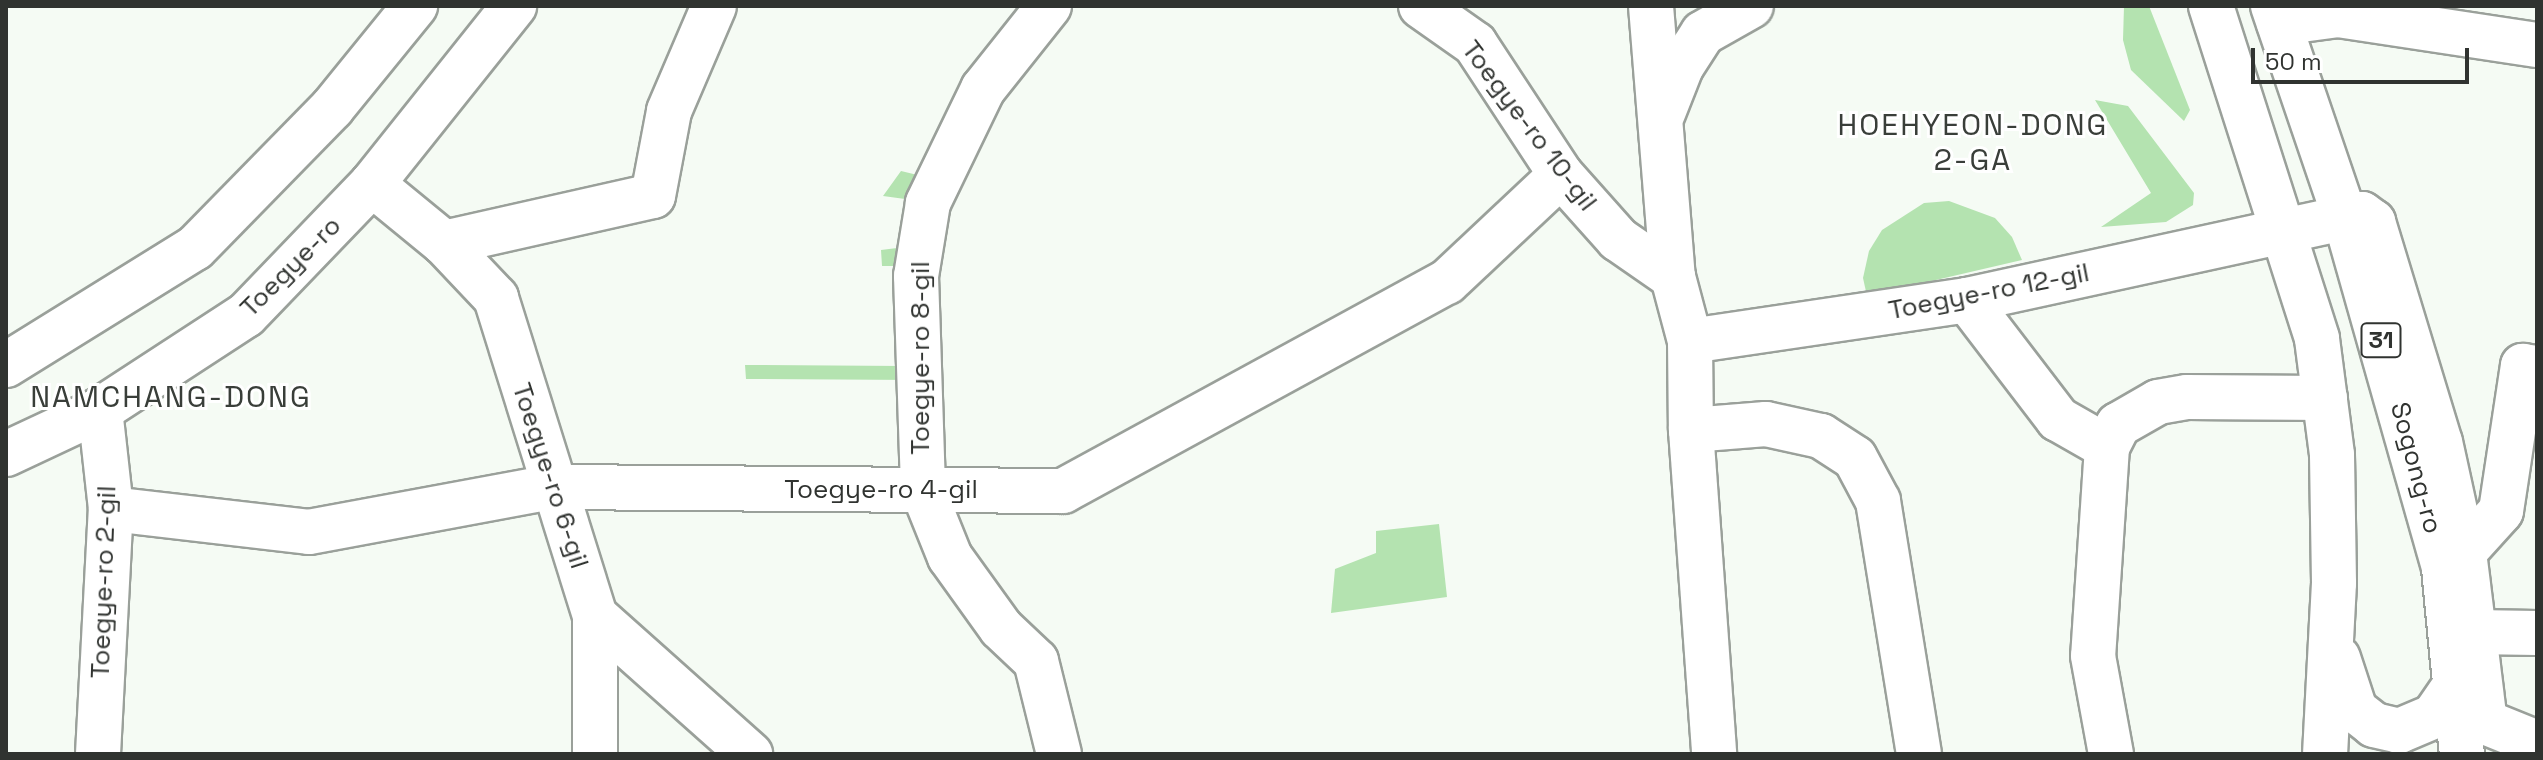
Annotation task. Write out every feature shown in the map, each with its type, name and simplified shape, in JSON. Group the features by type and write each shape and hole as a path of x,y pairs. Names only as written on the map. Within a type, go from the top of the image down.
{"street":[{"path":"6,365 195,248 332,108 415,6"},
{"name":"Toegye-ro","path":"6,454 100,410 246,315 372,184 514,6"},
{"path":"444,243 653,196 669,111 714,6"},
{"name":"Toegye-ro 8-gil","path":"1049,6 983,89 928,203 916,276 923,490 950,557 1001,628 1036,661 1059,754"},
{"name":"Toegye-ro 10-gil","path":"1421,6 1475,44 1561,175 1618,239 1673,277"},
{"path":"1651,6 1673,277 1690,341 1691,430 1714,754"},
{"path":"2211,6 2285,229 2317,339 2332,455 2332,640 2325,754"},
{"path":"1660,122 1681,67 1703,33 1742,7"},
{"path":"2276,15 2338,15 2537,45"},
{"name":"Sogong-ro","path":"2276,15 2344,214 2444,568 2458,681 2462,754"},
{"name":"Toegye-ro 4-gil","path":"111,509 309,532 551,487 1063,491 1447,282 1561,175"},
{"name":"Toegye-ro 6-gil","path":"372,184 444,243 496,298 551,487 595,616 750,754"},
{"path":"2344,214 2362,214 2373,222 2440,442 2464,552 2485,722 2537,743"},
{"name":"Toegye-ro 12-gil","path":"1690,341 1967,300 2344,214"},
{"path":"1967,300 2058,419 2107,447"},
{"path":"2464,552 2520,494 2523,366 2537,368"},
{"path":"2111,754 2093,656 2107,447 2118,425 2158,402 2187,397 2325,398"},
{"name":"Toegye-ro 2-gil","path":"98,754 111,509 100,410"},
{"path":"1691,430 1766,424 1821,436 1855,458 1878,501 1919,754"},
{"path":"595,616 591,718 595,754"},
{"path":"2474,632 2537,633"},
{"path":"2332,640 2355,710 2374,725 2399,731 2417,726 2434,716 2458,681"}],"green space":[{"path":"2124,6 2149,6 2190,110 2184,121 2131,70 2123,40"},
{"path":"2095,100 2128,106 2194,193 2193,205 2166,222 2101,227 2151,193"},
{"path":"901,171 930,178 915,380 746,379 745,365 903,366 900,266 882,266 881,250 905,247 905,199 883,196"},
{"path":"1949,201 1995,218 2012,237 2022,260 1867,296 1863,278 1869,251 1882,230 1924,203"},
{"path":"1439,524 1447,597 1331,613 1335,569 1376,553 1376,531"}],"district":[{"name":"HOEHYEON-DONG 2-GA","path":"1973,142"},
{"name":"NAMCHANG-DONG","path":"171,397"}]}
